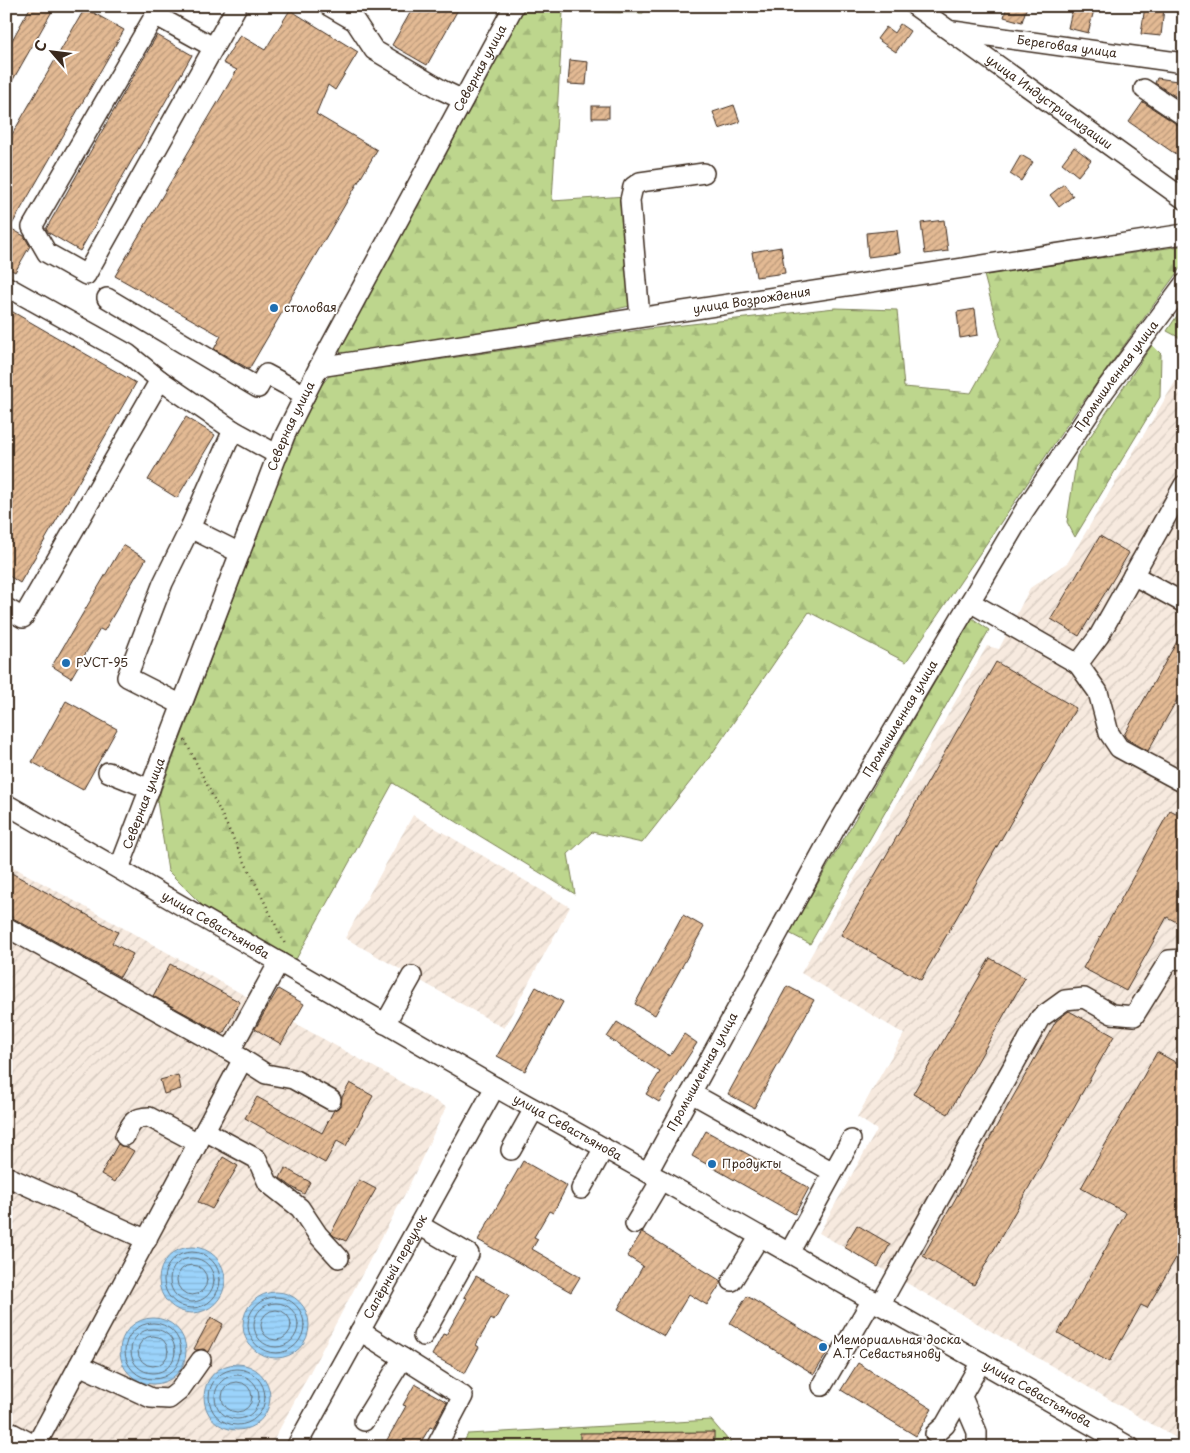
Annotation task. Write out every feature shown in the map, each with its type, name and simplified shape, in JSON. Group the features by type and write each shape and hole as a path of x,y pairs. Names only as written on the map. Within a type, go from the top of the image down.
{"street":[{"path":"213,46 155,15 32,227 46,253 86,275 237,6"},
{"path":"329,6 355,21 374,50 442,90 463,100"},
{"name":"Северная улица","path":"119,869 286,435 319,367 514,6"},
{"name":"улица Индустриализации","path":"915,6 1184,199"},
{"name":"Береговая улица","path":"950,31 1184,63"},
{"path":"1144,89 1184,116"},
{"path":"640,318 630,200 633,186 640,182 704,174"},
{"name":"улица Возрождения","path":"319,367 1184,234"},
{"name":"Промышленная улица","path":"635,1224 691,1093 836,827 1024,511 1105,390 1184,284"},
{"path":"6,286 128,354 160,380 233,430 278,455"},
{"path":"107,298 258,388 266,374 305,395"},
{"path":"6,608 23,618 160,380"},
{"path":"179,713 127,677 164,584 233,430"},
{"path":"1078,664 1099,636 1184,485"},
{"path":"190,528 240,553"},
{"path":"1133,575 1184,603"},
{"path":"970,602 1078,664 1098,692 1109,732 1119,748 1184,784"},
{"path":"108,772 150,789"},
{"name":"улица Севастьянова","path":"6,804 495,1087 1130,1447"},
{"path":"6,927 237,1055 266,1074 293,1079 331,1100"},
{"path":"822,1386 876,1302 1040,1018 1065,1000 1084,998 1112,1014 1134,1016 1169,960 1184,959"},
{"path":"6,1430 36,1446 202,1137 237,1055 285,965"},
{"path":"385,1024 412,976"},
{"name":"Сапёрный переулок","path":"297,1447 495,1087"},
{"path":"691,1093 833,1172"},
{"path":"511,1150 534,1109"},
{"path":"125,1136 131,1124 140,1117 149,1117 257,1159 268,1183 300,1208 318,1235 339,1258"},
{"path":"789,1252 851,1140"},
{"path":"581,1189 604,1148"},
{"path":"6,1176 147,1240"},
{"path":"419,1224 469,1254 423,1336"},
{"path":"732,1281 760,1236"},
{"path":"360,1331 464,1396 436,1447"},
{"path":"364,1421 403,1358"},
{"path":"79,1365 151,1398 169,1399 179,1390 202,1360"},
{"path":"935,1434 945,1425 981,1362"},
{"path":"962,1396 977,1432 977,1447"}],"path":[{"path":"179,713 289,953 285,965"}],"shaded area":[{"path":"1184,367 1184,1436 1181,1441 819,1233 877,1130 857,1117 904,1034 801,973 987,646 999,649 1030,588 1068,562"},
{"path":"413,815 570,907 504,1028 345,938"},
{"path":"6,863 446,1107 407,1190 270,1447 6,1447"}],"green space":[{"path":"522,6 647,6 643,13 563,12 552,201 626,196 643,303 555,323 341,354 339,347"},
{"path":"1181,246 1184,263 1077,410 906,662 809,612 709,758 642,843 592,832 568,854 575,894 393,783 295,961 209,912 168,871 157,801 295,436 320,387 329,376 647,329 835,308 897,310 904,387 971,393 1001,339 984,275"},
{"path":"1184,305 1184,340 1167,331"},
{"path":"1152,345 1161,354 1160,397 1075,537 1067,522 1077,456"},
{"path":"972,618 989,630 810,944 789,933"},
{"path":"711,1420 734,1447 461,1447 468,1434"}],"water":[{"path":"185,1247 199,1247 211,1252 220,1261 225,1273 223,1293 216,1304 199,1313 185,1313 173,1308 164,1299 159,1287 159,1273 164,1261 173,1252"},
{"path":"269,1292 283,1292 295,1297 304,1306 309,1318 307,1338 300,1349 283,1358 269,1358 257,1353 248,1344 243,1332 243,1318 248,1306 257,1297"},
{"path":"146,1318 160,1318 172,1323 181,1332 186,1344 184,1364 177,1375 160,1384 146,1384 134,1379 125,1370 120,1358 120,1344 125,1332 134,1323"},
{"path":"230,1364 244,1364 256,1369 265,1378 270,1390 268,1410 261,1421 244,1430 230,1430 218,1425 209,1416 204,1404 204,1390 209,1378 218,1369"}],"building":[{"path":"31,6 55,6 6,92 6,51"},
{"path":"414,6 460,6 427,65 392,45"},
{"path":"1007,6 1027,6 1022,22 1004,17"},
{"path":"1073,6 1094,10 1088,33 1068,28"},
{"path":"1145,6 1164,8 1161,36 1141,34"},
{"path":"85,8 124,30 10,228 24,236 30,246 15,272 6,267 6,145"},
{"path":"290,10 358,52 335,90 328,85 316,114 377,150 249,369 214,349 221,336 115,276 237,70 223,63 240,35 265,50"},
{"path":"900,24 910,31 896,52 877,39 886,27 894,33"},
{"path":"157,35 192,55 80,251 49,233 46,229"},
{"path":"570,60 588,62 586,85 568,84"},
{"path":"1157,78 1184,82 1184,102 1155,83"},
{"path":"1143,102 1184,127 1184,160 1129,122"},
{"path":"734,105 740,122 719,129 713,112"},
{"path":"592,106 609,106 609,118 592,118"},
{"path":"1074,147 1091,160 1078,176 1062,163"},
{"path":"1021,155 1033,162 1021,181 1010,174"},
{"path":"1064,184 1073,196 1059,207 1050,195"},
{"path":"944,220 948,251 925,254 921,223"},
{"path":"897,230 900,253 868,257 866,233"},
{"path":"781,247 785,273 756,277 752,252"},
{"path":"6,308 136,383 20,583 6,574"},
{"path":"975,309 978,335 960,338 957,312"},
{"path":"186,417 215,435 177,498 148,480"},
{"path":"1100,536 1129,553 1079,636 1051,619"},
{"path":"123,545 146,559 104,631 100,629 71,678 52,666"},
{"path":"1184,629 1184,687 1148,751 1127,739 1124,735"},
{"path":"996,662 1076,708 921,980 841,935"},
{"path":"66,701 117,729 83,790 32,762"},
{"path":"1170,810 1184,817 1184,926 1167,917 1126,991 1083,968"},
{"path":"6,870 118,932 112,943 133,954 120,977 6,916"},
{"path":"683,915 704,927 655,1015 635,1004"},
{"path":"990,958 1025,978 948,1114 913,1094"},
{"path":"170,964 240,1002 223,1034 153,996"},
{"path":"787,986 814,1000 754,1108 728,1094"},
{"path":"536,987 563,1002 525,1071 497,1056"},
{"path":"278,989 304,1004 281,1044 255,1029"},
{"path":"1069,1011 1114,1036 974,1285 923,1256 1056,1021"},
{"path":"617,1022 670,1056 684,1034 697,1043 659,1102 646,1094 660,1072 607,1037"},
{"path":"1157,1052 1184,1067 1184,1244 1147,1308 1141,1305 1109,1362 1058,1333 1126,1213 1081,1188"},
{"path":"178,1075 181,1089 164,1094 160,1080"},
{"path":"350,1083 373,1096 346,1146 337,1141 325,1163 245,1118 257,1097 322,1133 334,1110 341,1106 342,1097"},
{"path":"706,1131 809,1188 795,1214 692,1156"},
{"path":"118,1144 134,1151 115,1182 101,1174"},
{"path":"223,1157 238,1166 212,1209 198,1202"},
{"path":"523,1161 567,1186 553,1213 549,1211 534,1237 538,1239 532,1249 580,1277 571,1292 478,1240"},
{"path":"285,1168 310,1182 304,1194 280,1178"},
{"path":"359,1180 376,1189 346,1241 331,1233"},
{"path":"857,1225 890,1244 878,1267 844,1247"},
{"path":"642,1232 721,1281 707,1305 689,1294 664,1336 618,1309 643,1266 627,1256"},
{"path":"476,1276 509,1295 494,1321 491,1319 476,1345 479,1347 465,1373 432,1355 443,1334 446,1335 467,1298 464,1297"},
{"path":"747,1296 831,1347 814,1374 730,1323"},
{"path":"211,1317 223,1324 209,1352 203,1349 196,1350 194,1349"},
{"path":"858,1363 932,1409 916,1436 841,1390"},
{"path":"415,1384 447,1402 433,1428 430,1427 418,1447 383,1447 406,1406 403,1405"},
{"path":"714,1432 714,1447 580,1447 580,1433"}],"place":[{"name":"столовая","path":"274,308"},
{"name":"РУСТ-95","path":"66,663"},
{"name":"Продукты","path":"712,1164"},
{"name":"Мемориальная доска А.Т. Севастьянову","path":"823,1347"}]}
